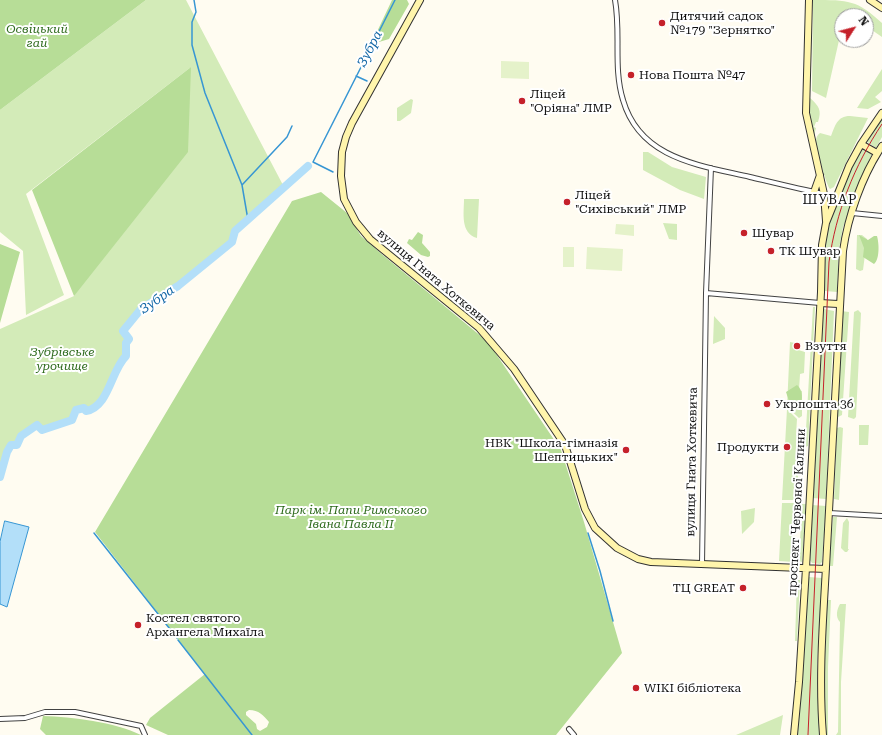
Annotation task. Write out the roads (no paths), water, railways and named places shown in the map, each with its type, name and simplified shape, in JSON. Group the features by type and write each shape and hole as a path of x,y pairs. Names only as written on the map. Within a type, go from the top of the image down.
{"main road":[{"name":"вулиця Гната Хоткевича","path":"420,0 352,123 342,152 341,176 344,199 362,231 450,303 479,328 496,346 565,445 585,509 595,528 605,539 617,548 638,559 651,562 826,569"},
{"path":"808,0 806,113 824,194 826,222"},
{"path":"872,1 882,8"},
{"path":"872,1 882,13"},
{"name":"проспект Червоної Калини","path":"794,735 806,568 822,245 826,222 837,195 861,144 882,113"},
{"path":"861,144 877,154"},
{"path":"823,735 820,679 838,304 846,232 852,213 877,154 882,146"},
{"path":"814,192 820,175"},
{"path":"824,194 837,195"},
{"path":"820,303 838,304"}],"street":[{"path":"615,0 618,16 619,80 629,115 648,140 675,158 711,168 824,194"},
{"name":"вулиця Гната Хоткевича","path":"702,564 706,293 711,168"},
{"path":"852,213 882,216"},
{"path":"706,293 820,303"},
{"path":"829,513 882,516"},
{"path":"0,720 25,718 45,712 75,712 141,726 145,735"},
{"path":"569,729 574,735"}],"water":[{"path":"5,521 29,527 7,607 0,604 0,542"}],"waterway":[{"path":"194,0 196,12 192,22 192,45 205,93 242,185 248,220"},
{"name":"Зубра","path":"333,172 313,162 395,0"},
{"path":"356,76 367,81"},
{"path":"242,185 287,137 292,126"},
{"name":"Зубра","path":"0,477 7,452 11,445 17,445 21,436 37,425 42,430 72,420 76,410 84,408 86,411 94,408 100,403 105,396 121,362 126,356 126,343 129,339 123,331 141,309 178,286 232,242 235,231 308,166"},
{"path":"94,533 177,638"},
{"path":"588,533 613,621"},
{"path":"178,640 252,735"}],"tram line":[{"path":"808,735 829,262 841,207 863,156 882,124"}],"place":[{"name":"Дитячий садок №179 \"Зернятко\"","path":"662,23"},
{"name":"Нова Пошта №47","path":"631,75"},
{"name":"Ліцей \"Оріяна\" ЛМР","path":"522,101"},
{"name":"Ліцей \"Сихівський\" ЛМР","path":"567,202"},
{"name":"Шувар","path":"744,233"},
{"name":"ТК Шувар","path":"771,251"},
{"name":"Взуття","path":"797,346"},
{"name":"Укрпошта 36","path":"767,404"},
{"name":"Продукти","path":"787,447"},
{"name":"НВК \"Школа-гімназія Шептицьких\"","path":"626,450"},
{"name":"ТЦ GREAT","path":"743,588"},
{"name":"Костел святого Архангела Михаїла","path":"138,625"},
{"name":"WIKI бібліотека","path":"636,688"}],"district":[{"name":"ШУВАР","path":"830,200"}],"park label":[{"name":"Освіцький гай","path":"37,36"},
{"name":"Зубрівське урочище","path":"62,359"},
{"name":"Парк ім. Папи Римського Івана Павла ІІ","path":"351,517"}]}
